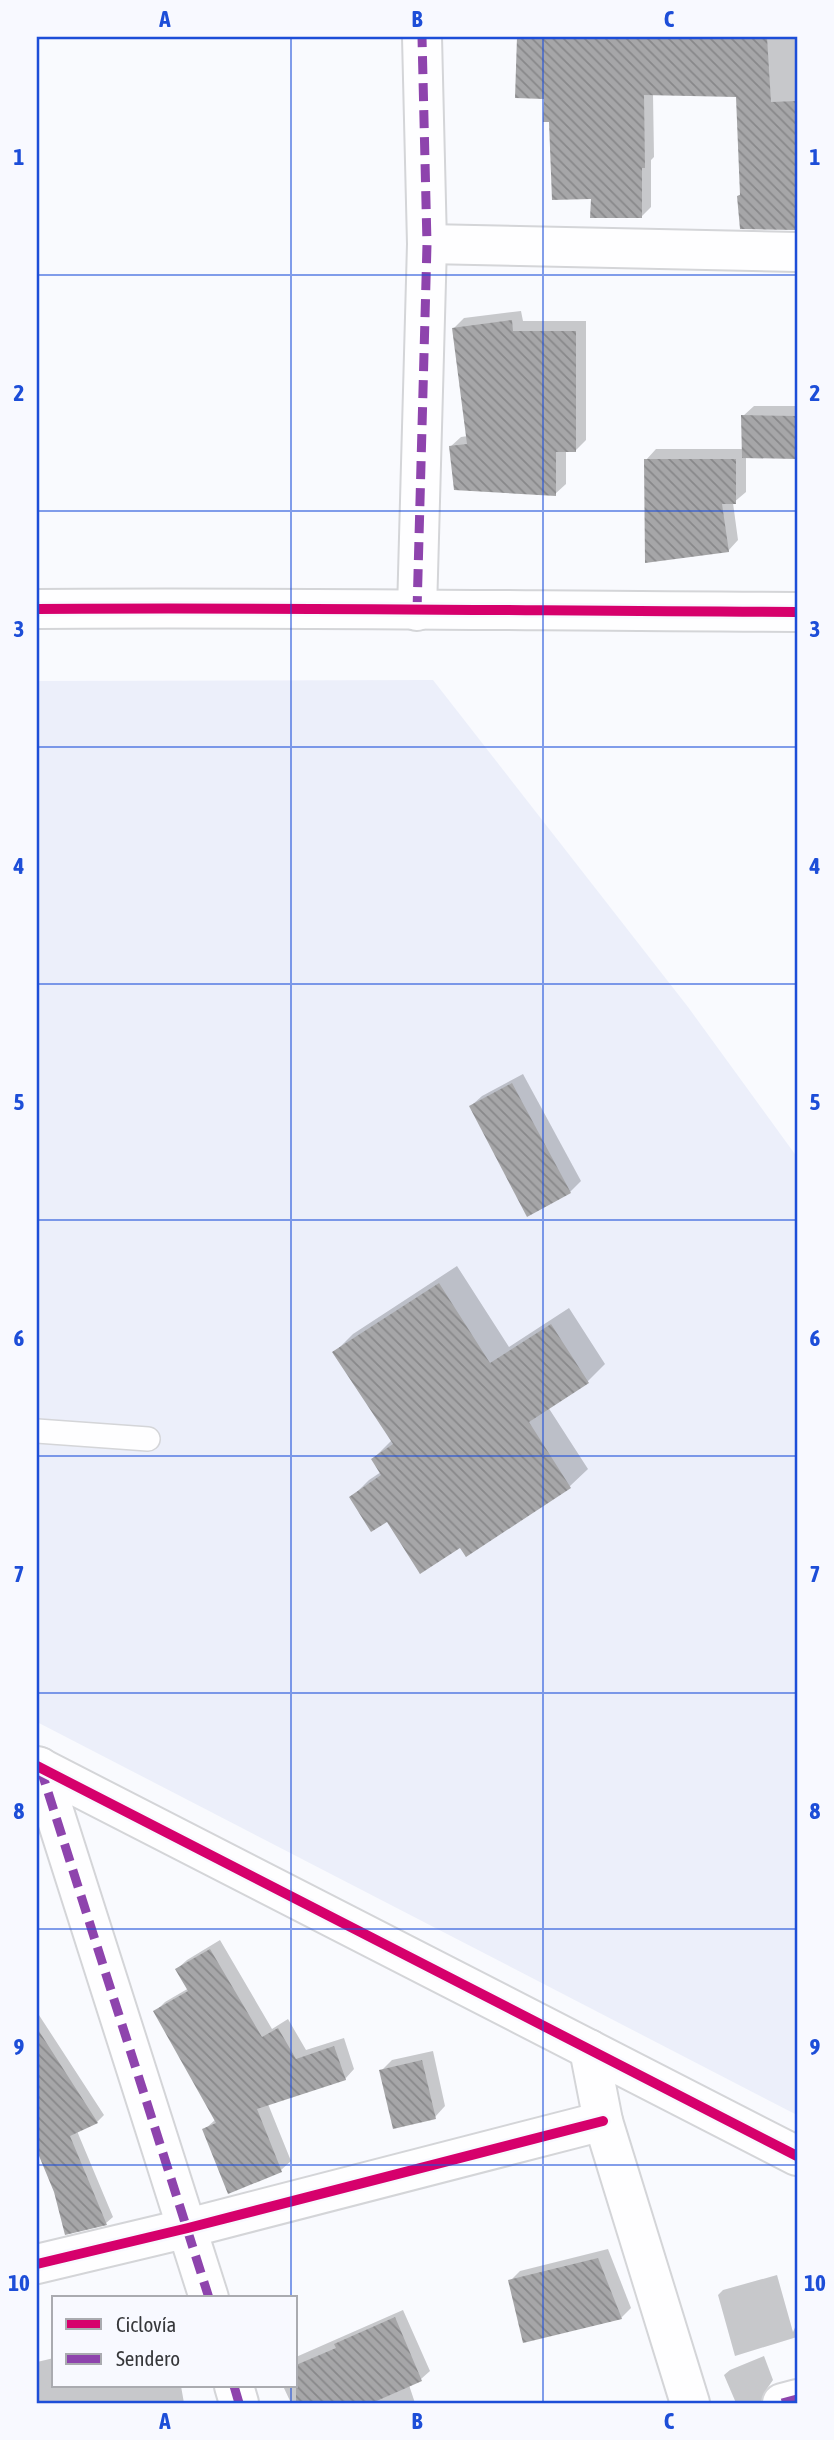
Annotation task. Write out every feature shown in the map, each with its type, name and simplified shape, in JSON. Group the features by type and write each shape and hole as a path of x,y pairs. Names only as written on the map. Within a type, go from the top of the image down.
{"street":[{"path":"417,611 426,244 422,37"},
{"path":"426,244 797,252"},
{"path":"37,609 274,607 417,611 797,612"},
{"path":"38,1766 797,2156"},
{"path":"38,1766 208,2296"},
{"path":"589,2049 603,2121 690,2403"},
{"path":"37,2264 603,2121"},
{"path":"782,2403 797,2399"}],"lane":[{"path":"37,1431 148,1439"}],"shaded area":[{"path":"433,680 688,1007 797,1157 797,2115 37,1722 37,681"}],"building":[{"path":"517,37 767,37 771,102 797,101 797,230 740,229 736,97 644,95 645,168 642,168 642,218 590,218 591,199 552,200 549,122 543,122 544,99 515,98"},
{"path":"512,320 513,331 576,331 576,452 556,452 556,496 454,490 449,446 467,444 452,328"},
{"path":"741,415 797,416 797,459 742,458"},
{"path":"644,459 736,459 736,504 722,504 729,552 645,563"},
{"path":"512,1083 571,1193 527,1217 469,1106"},
{"path":"439,1283 490,1363 551,1324 589,1383 529,1422 571,1488 466,1557 460,1548 420,1574 387,1522 371,1532 349,1497 381,1475 371,1459 393,1444 332,1352"},
{"path":"210,1949 262,2037 278,2028 296,2059 334,2046 346,2080 257,2109 282,2172 228,2194 202,2129 216,2123 153,2011 188,1991 175,1969"},
{"path":"37,2028 98,2123 70,2136 107,2225 65,2235 54,2192 37,2151"},
{"path":"422,2060 436,2119 393,2129 379,2070"},
{"path":"598,2258 622,2319 523,2343 508,2280"},
{"path":"395,2317 422,2381 372,2403 296,2403 298,2364 336,2348 334,2344"}],"marked path":[{"path":"414,611 417,611 427,244 422,37"},
{"path":"40,1767 208,2296"},
{"path":"235,2388 239,2403"},
{"path":"782,2403 797,2399"}],"cycle path":[{"path":"37,609 797,612"},
{"path":"37,1766 797,2156"},
{"path":"37,2264 603,2121"}]}
